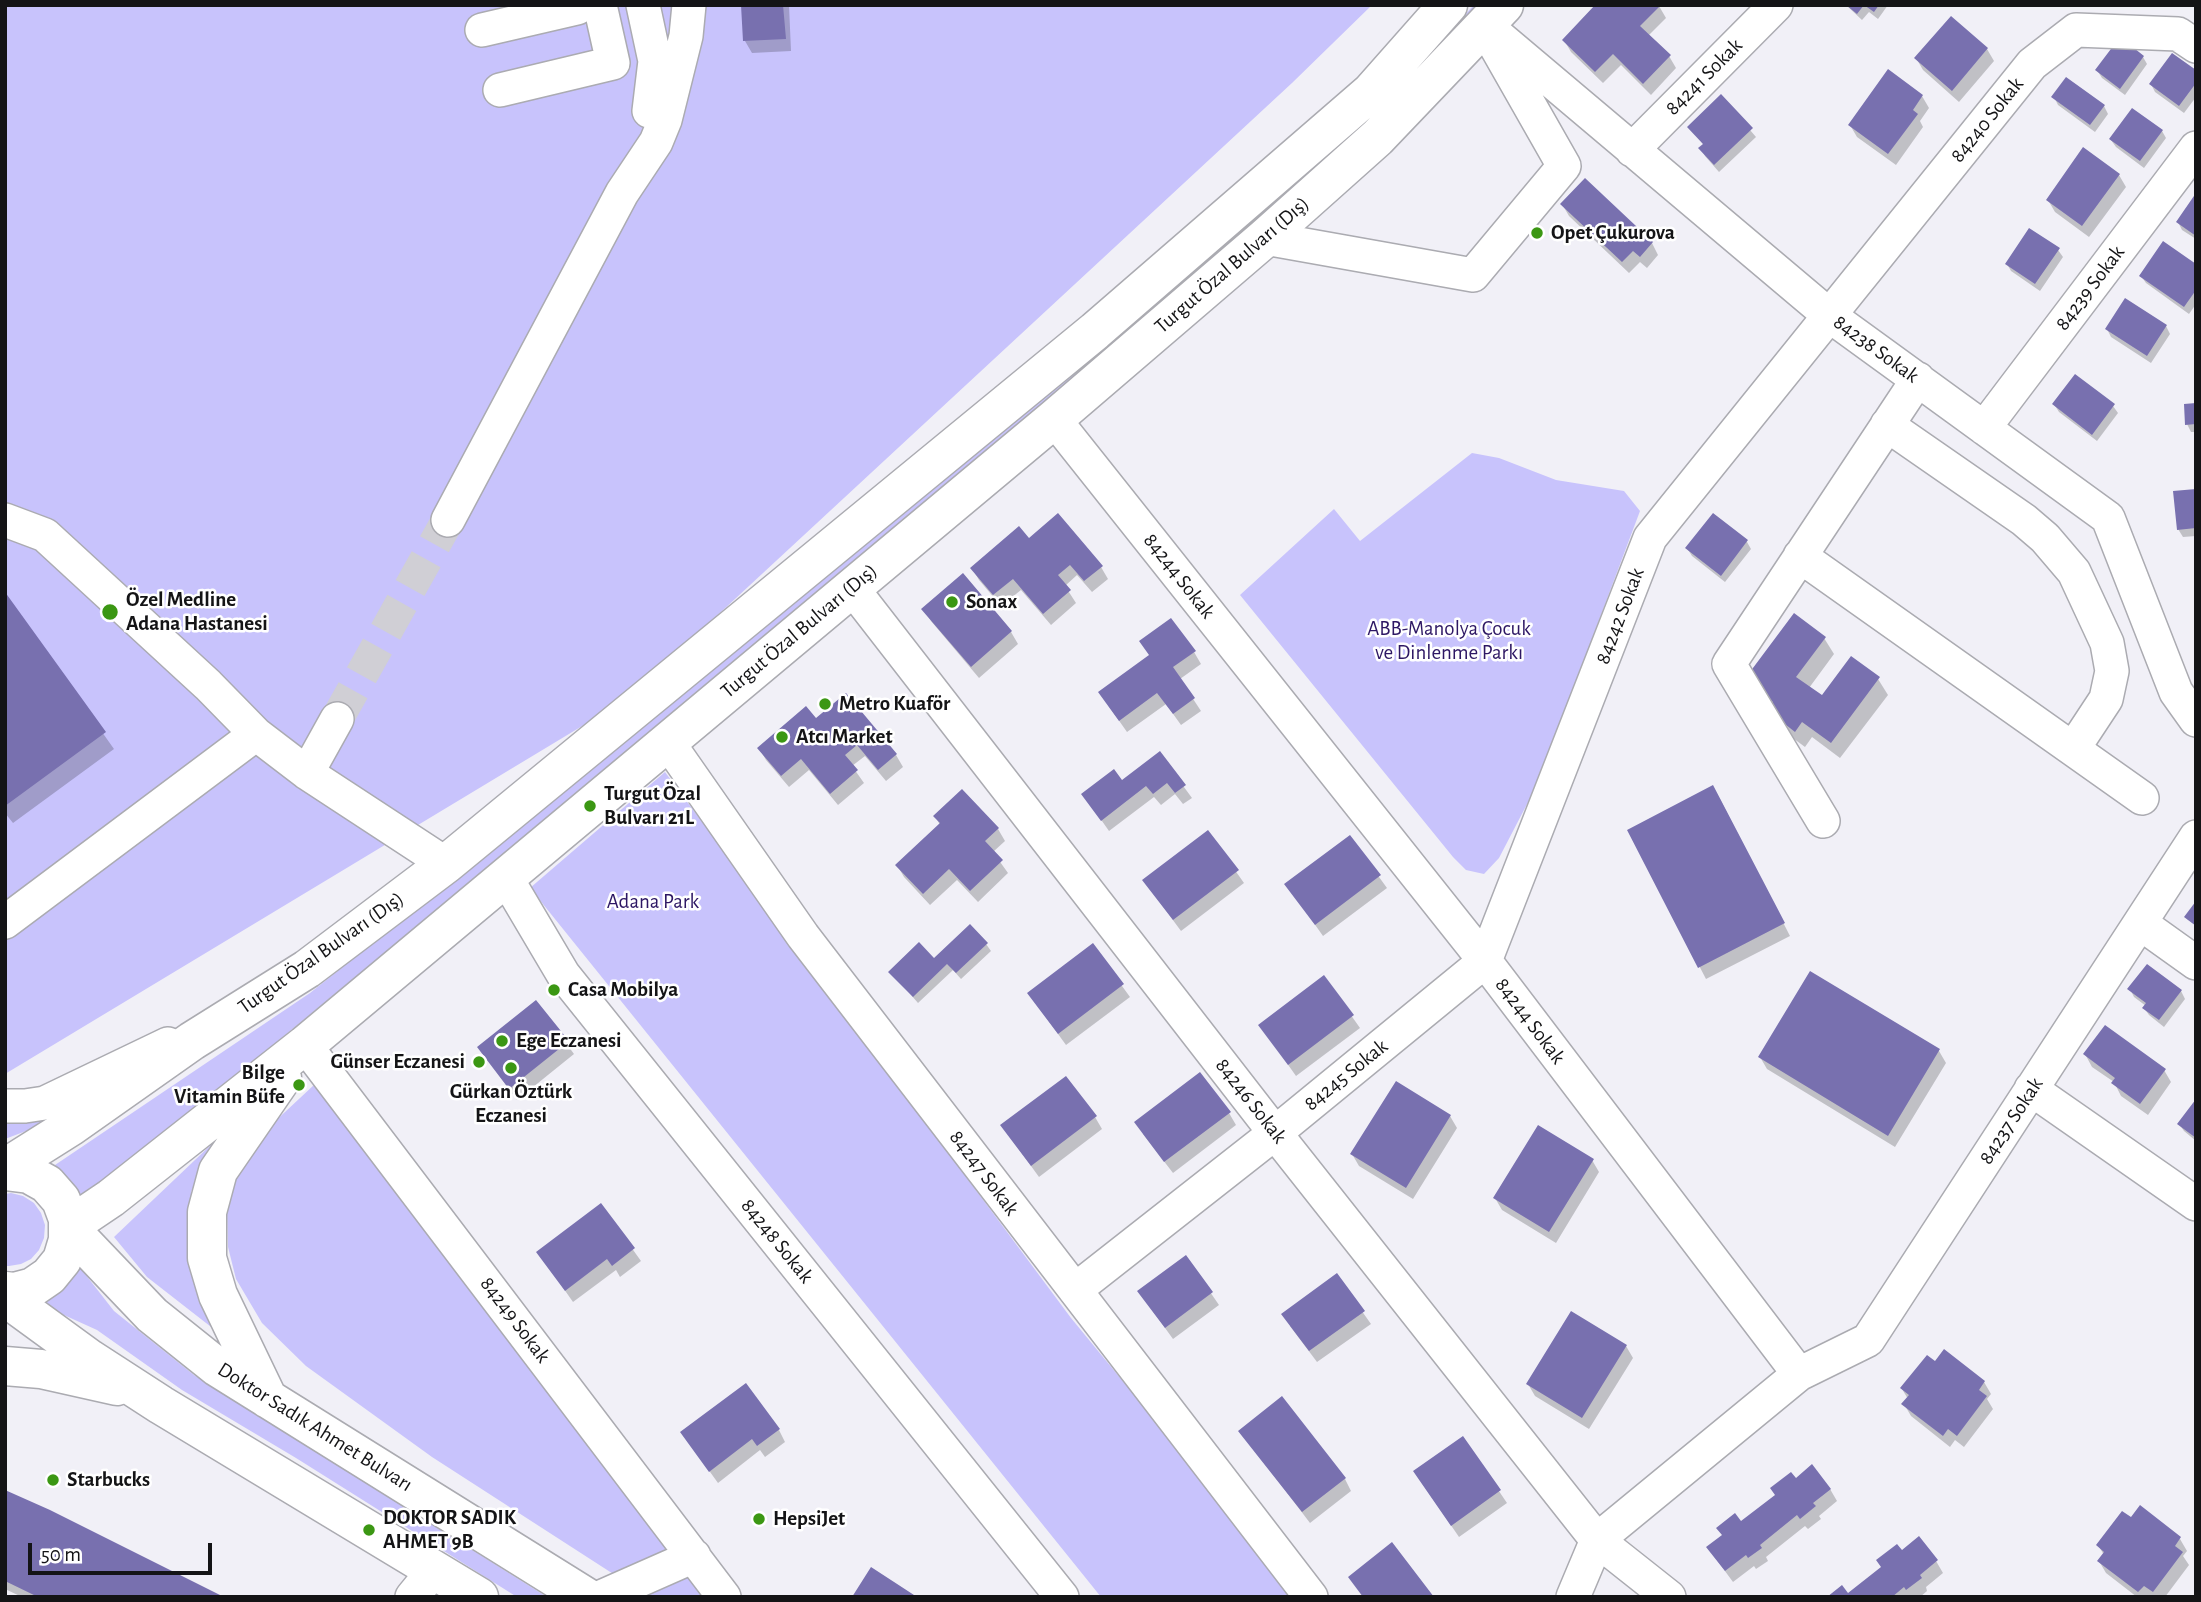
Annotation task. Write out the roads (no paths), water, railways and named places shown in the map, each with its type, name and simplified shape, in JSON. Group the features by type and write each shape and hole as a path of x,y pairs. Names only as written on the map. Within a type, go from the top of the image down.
{"main road":[{"name":"Turgut Özal Bulvarı (Dış)","path":"5,1169 192,1041 307,969 446,864 1095,331 1371,92 1448,5"},
{"name":"Turgut Özal Bulvarı (Dış)","path":"68,1227 111,1198 305,1045 1054,419 1377,138 1494,15"},
{"path":"268,1399 218,1295 208,1258 207,1212 218,1171 305,1045"},
{"path":"5,1169 29,1174 47,1184 61,1200 68,1227 68,1240 62,1260 49,1276 33,1287 14,1292 5,1291"},
{"name":"Doktor Sadık Ahmet Bulvarı","path":"68,1227 152,1315 217,1367 586,1597"},
{"path":"5,1297 90,1359 423,1583 479,1597"},
{"path":"5,1366 41,1369 139,1391"}],"street":[{"path":"622,193 646,122 652,93 655,61 643,5"},
{"path":"448,520 622,193 656,142 666,120 686,36 689,5"},
{"name":"84241 Sokak","path":"1632,150 1776,5"},
{"path":"482,30 584,6 591,68 500,90"},
{"path":"1265,238 1473,275 1564,166 1494,15"},
{"name":"84238 Sokak","path":"1494,15 1632,150 1830,316 2108,519 2176,692 2196,720"},
{"name":"84240 Sokak","path":"1830,316 2032,64 2076,30 2178,34 2196,46"},
{"name":"84239 Sokak","path":"1984,428 2196,148"},
{"name":"84242 Sokak","path":"1485,961 1650,538 1830,316"},
{"path":"1823,821 1729,664 1918,379"},
{"name":"84244 Sokak","path":"1054,419 1485,961 1799,1374"},
{"path":"1887,425 2024,520 2053,546 2074,572 2107,643 2112,671 2106,699 2073,749"},
{"path":"5,520 45,535 208,685 256,734 307,773 446,864"},
{"path":"1800,556 2143,798"},
{"name":"84246 Sokak","path":"852,588 1275,1133 1597,1540 1669,1597"},
{"path":"307,773 337,719"},
{"path":"5,922 256,734"},
{"name":"84247 Sokak","path":"667,741 803,936 1311,1597"},
{"name":"84237 Sokak","path":"1799,1374 1868,1340 2196,837"},
{"name":"84248 Sokak","path":"505,876 563,974 1062,1597"},
{"path":"2140,923 2196,963"},
{"name":"84245 Sokak","path":"1075,1290 1275,1133 1485,961"},
{"path":"5,1106 45,1103 165,1044 192,1041"},
{"name":"84249 Sokak","path":"305,1045 724,1597"},
{"path":"2031,1089 2196,1204"},
{"path":"1573,1597 1597,1540 1799,1374"},
{"path":"601,1597 694,1556"}],"tunnel":[{"path":"337,719 448,520"}],"place":[{"name":"Opet Çukurova","path":"1537,233"},
{"name":"Sonax","path":"952,602"},
{"name":"Özel Medline Adana Hastanesi","path":"110,612"},
{"name":"Metro Kuaför","path":"825,704"},
{"name":"Atcı Market","path":"782,737"},
{"name":"Turgut Özal Bulvarı 21L","path":"590,806"},
{"name":"Casa Mobilya","path":"554,990"},
{"name":"Ege Eczanesi","path":"502,1041"},
{"name":"Günser Eczanesi","path":"479,1062"},
{"name":"Gürkan Öztürk Eczanesi","path":"511,1068"},
{"name":"Bilge Vitamin Büfe","path":"299,1085"},
{"name":"Starbucks","path":"53,1480"},
{"name":"HepsiJet","path":"759,1519"},
{"name":"DOKTOR SADIK AHMET 9B","path":"369,1530"}],"park label":[{"name":"ABB-Manolya Çocuk ve Dinlenme Parkı","path":"1449,641"},
{"name":"Adana Park","path":"653,902"}]}
